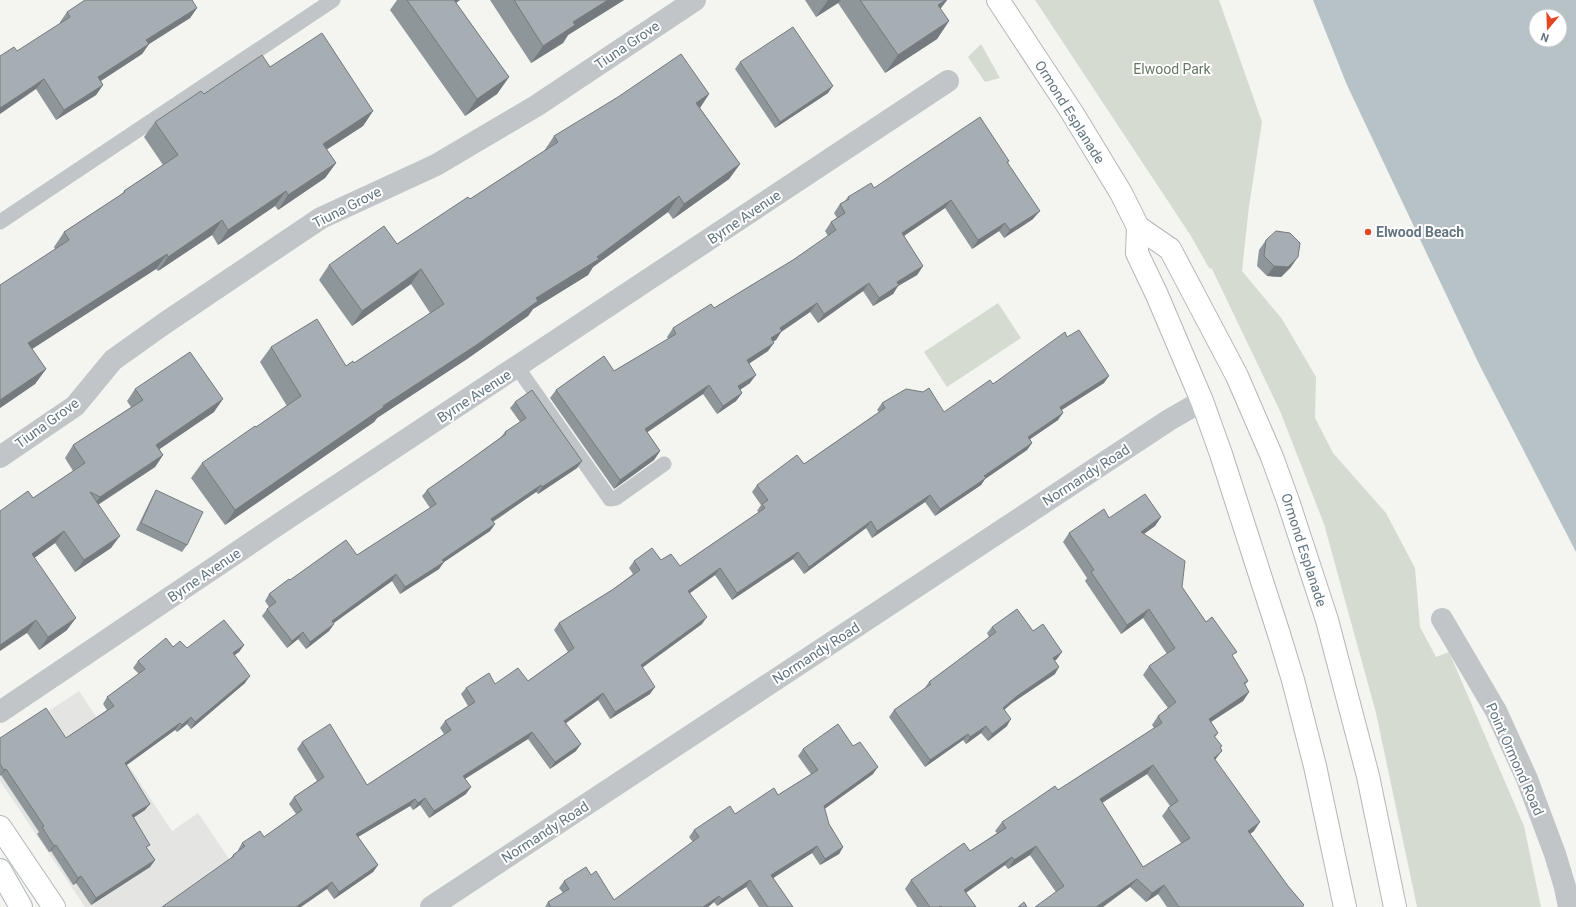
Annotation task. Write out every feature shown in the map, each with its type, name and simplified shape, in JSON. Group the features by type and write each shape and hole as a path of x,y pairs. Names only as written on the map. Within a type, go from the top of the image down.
{"main road":[{"name":"Ormond Esplanade","path":"998,0 1073,114 1121,193 1138,227 1170,249 1237,376 1272,456 1302,542 1336,653 1368,776 1396,907"},
{"path":"1138,227 1136,253 1157,296 1202,401 1250,541 1293,680 1318,780 1345,907"},
{"path":"0,827 54,907"},
{"path":"0,870 21,907"}],"street":[{"name":"Tiuna Grove","path":"0,457 76,406 113,360 165,323 322,218 442,161 536,106 695,0"},
{"name":"Byrne Avenue","path":"0,712 279,524 948,81"},
{"name":"Normandy Road","path":"431,907 1163,424 1202,401"},
{"name":"Point Ormond Road","path":"1442,619 1496,711 1524,773 1555,854 1565,887 1569,907"}],"lane":[{"path":"0,222 333,0"},
{"path":"517,367 610,500 616,498 664,464"}],"shaded area":[{"path":"1313,0 1576,0 1576,552 1479,364 1347,85"},
{"path":"79,691 172,831 198,813 262,907 85,907 0,781 0,743"}],"green space":[{"name":"Elwood Park","path":"1035,0 1219,0 1262,122 1249,206 1242,271 1282,319 1316,377 1315,418 1333,453 1386,513 1415,568 1420,627 1436,657 1449,652 1524,826 1541,907 1417,907 1376,713 1324,524 1280,411 1212,269 1209,268 1191,236"},
{"path":"981,44 1000,78 985,82 968,57"},
{"path":"998,303 1021,338 947,387 924,352"}],"building":[{"path":"85,0 192,0 197,8 146,40 149,44 98,77 103,85 64,110 44,79 0,108 0,56 14,47 17,51 70,17 67,12"},
{"path":"407,0 454,0 509,77 477,99"},
{"path":"514,0 608,0 573,22 575,25 543,46"},
{"path":"860,0 946,0 938,5 949,21 898,55"},
{"path":"793,27 833,86 780,122 740,62"},
{"path":"322,33 373,111 323,144 336,163 288,195 286,191 228,230 222,220 168,257 167,254 28,343 46,369 0,400 0,285 69,240 64,232 178,155 155,122 201,91 204,94 262,55 270,67"},
{"path":"681,54 709,94 696,103 740,164 684,204 679,196 597,257 599,259 536,298 538,301 478,344 383,406 384,407 235,510 202,463 301,396 271,347 317,319 346,366 353,361 354,363 444,304 421,269 362,311 329,265 384,226 397,244 468,197 470,199 558,142 554,136 618,97"},
{"path":"980,117 1009,161 1007,162 1040,211 1010,230 1005,223 978,240 951,200 902,233 923,266 897,282 899,285 879,298 869,283 824,314 817,303 780,328 782,331 771,338 774,343 747,360 756,375 738,386 742,393 723,406 709,385 645,429 660,451 620,480 556,390 604,356 614,371 676,334 673,328 711,304 714,308 793,260 836,230 831,222 845,213 840,204 849,199 848,197 871,183 874,188"},
{"path":"1276,231 1290,233 1300,243 1298,257 1288,267 1274,266 1264,256 1266,240"},
{"path":"1079,330 1109,376 1060,407 1063,413 1028,437 1032,443 984,476 986,478 940,509 930,495 877,531 871,521 809,567 798,552 737,593 720,568 688,591 707,617 641,665 655,687 615,712 603,693 564,721 581,744 555,762 532,732 463,776 471,787 434,811 425,798 418,803 415,799 356,834 378,865 339,892 332,882 296,907 162,907 234,856 233,855 245,846 242,843 260,831 264,837 302,810 294,797 324,777 302,742 330,724 367,785 451,730 445,721 475,702 466,688 489,673 495,684 518,668 528,681 574,648 559,623 612,590 640,570 634,561 652,548 661,560 671,554 680,566 765,508 762,504 768,500 757,485 797,455 804,464 885,408 882,403 906,389 923,392 929,388 944,412 990,380 993,384 1065,332 1067,337"},
{"path":"190,352 223,399 156,445 163,455 100,497 90,492 120,536 84,560 64,531 32,554 76,618 48,637 36,620 0,645 0,511 28,491 33,498 85,463 73,445 143,400 135,389"},
{"path":"532,390 582,461 542,487 541,485 491,519 495,524 442,560 444,562 405,587 396,574 332,621 334,624 310,642 303,632 292,641 267,609 276,602 269,594 346,540 357,555 436,504 427,490 526,418 515,402"},
{"path":"156,490 203,512 187,545 141,523"},
{"path":"1145,494 1161,517 1141,532 1185,561 1182,587 1206,622 1212,617 1237,652 1232,655 1248,681 1244,683 1249,692 1209,719 1218,733 1214,736 1222,746 1220,747 1222,751 1214,758 1260,822 1248,831 1288,886 1304,905 1302,907 1179,907 1164,885 1152,893 1137,879 1096,907 1035,907 1064,886 1036,846 1014,860 1012,857 964,890 976,907 930,907 911,880 964,843 970,851 1006,828 1002,822 1055,786 1058,790 1162,723 1158,716 1176,702 1149,666 1175,648 1149,609 1127,625 1091,572 1094,570 1069,533 1104,509 1109,518","holes":["1153,765 1178,801 1168,808 1190,838 1143,867 1100,799"]},
{"path":"1017,609 1033,631 1043,624 1062,652 1053,658 1059,667 1017,696 1003,708 1011,719 992,734 986,726 970,737 968,734 930,760 894,710 931,684 929,682 996,632 992,627"},
{"path":"224,620 244,645 233,653 250,676 195,722 191,717 182,725 180,723 125,763 150,804 132,815 150,845 146,847 155,860 96,898 81,876 78,878 56,845 54,846 42,827 44,826 6,769 4,770 0,764 0,738 46,708 66,738 114,706 107,697 145,669 138,661 166,638 173,647 180,641 187,648"},
{"path":"838,724 853,746 860,742 878,767 824,806 829,824 843,847 825,859 817,846 771,875 793,907 768,907 750,880 722,899 719,896 703,907 551,907 548,902 569,889 564,881 586,867 591,875 596,871 614,900 699,837 694,830 730,806 735,814 774,788 778,795 818,770 803,749"},
{"path":"1024,902 1027,907 1018,907"}],"place":[{"name":"Elwood Beach","path":"1368,232"}]}
